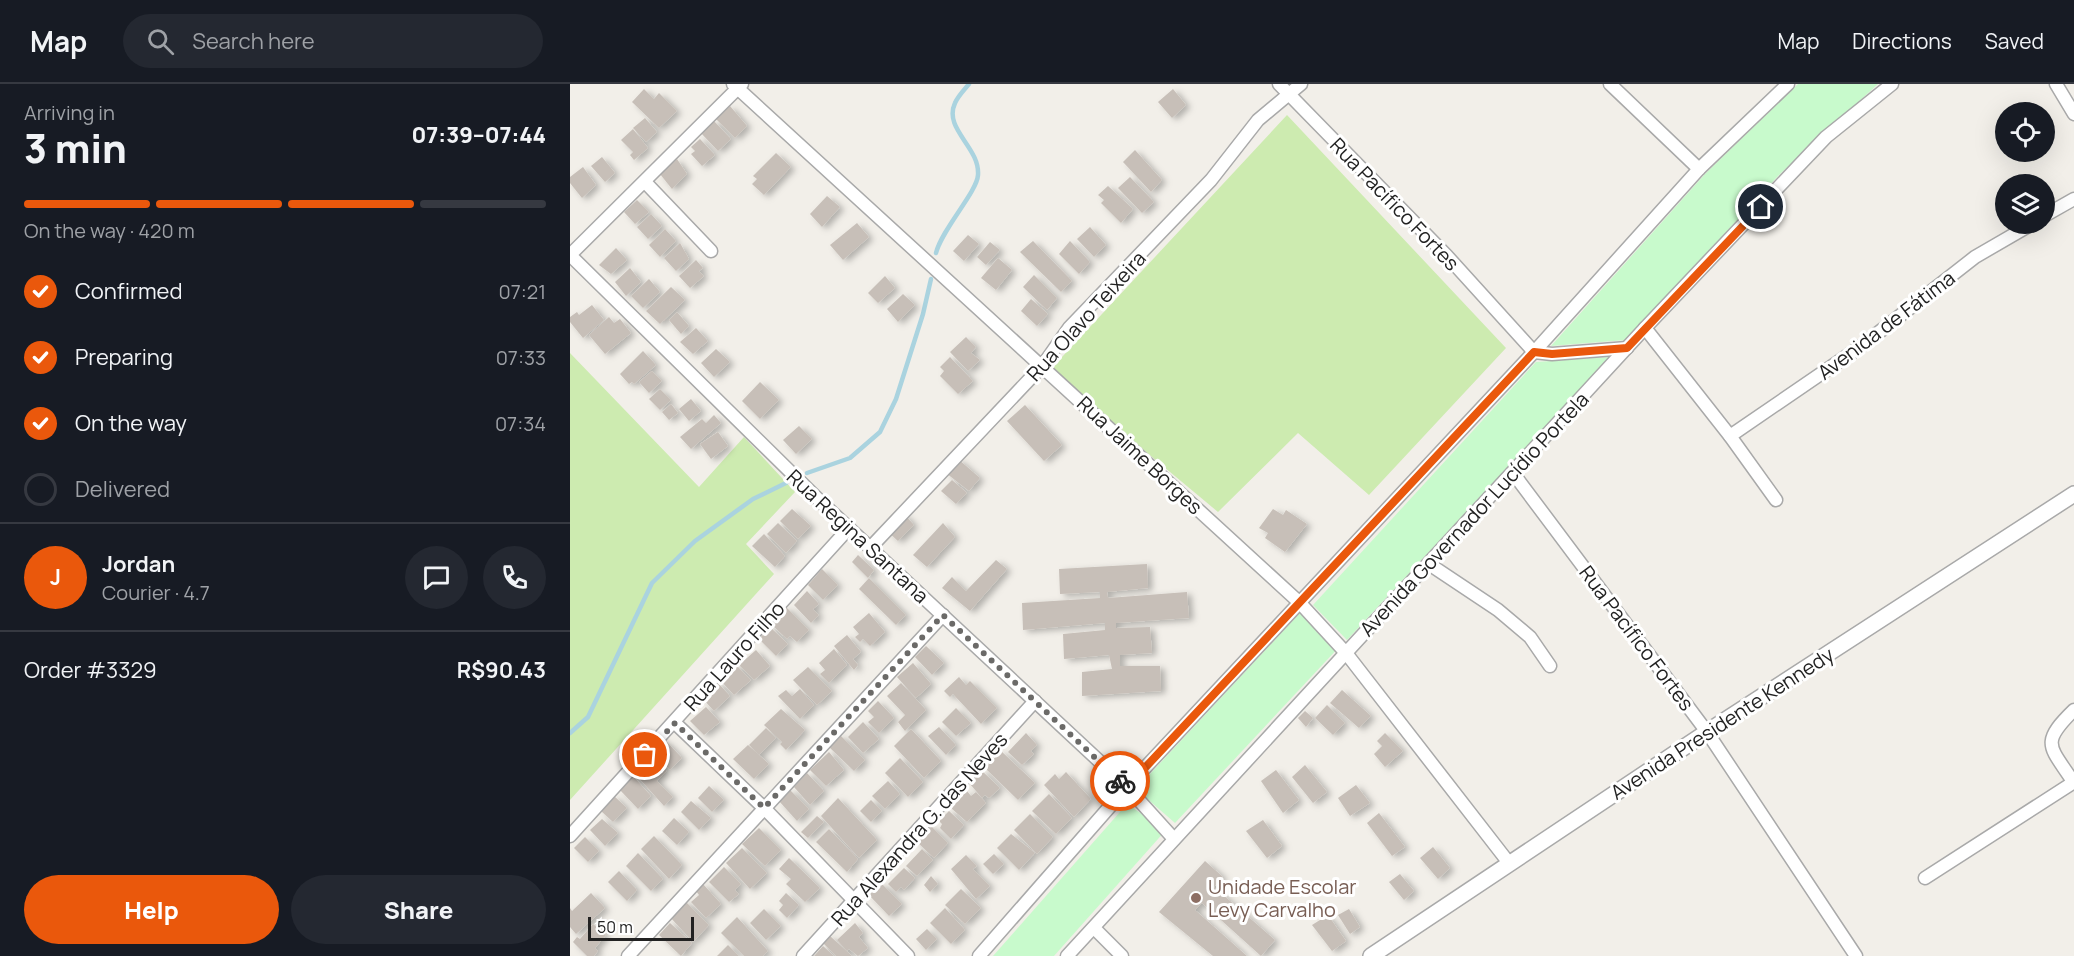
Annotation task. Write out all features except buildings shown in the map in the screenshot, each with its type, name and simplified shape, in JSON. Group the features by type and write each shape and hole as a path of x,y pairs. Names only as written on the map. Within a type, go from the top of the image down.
{"street":[{"name":"Rua Pacífico Fortes","path":"1279,84 1447,256 1534,352"},
{"name":"Rua Olavo Teixeira","path":"870,548 1042,365 1069,328 1211,180 1258,120 1301,84"},
{"path":"1610,84 1699,169"},
{"path":"979,956 1127,787 1534,352 1699,169 1788,84"},
{"name":"Avenida Governador Lucídio Portela","path":"1067,956 1645,328 1826,137 1892,84"},
{"path":"2056,84 2074,114"},
{"path":"570,255 738,86"},
{"name":"Rua Jaime Borges","path":"738,86 1300,603 1346,653 1509,863"},
{"path":"645,182 711,251"},
{"path":"2055,210 2074,199"},
{"name":"Avenida de Fátima","path":"1730,436 1742,430 1860,347 1975,257 2015,234"},
{"name":"Rua Regina Santana","path":"570,255 849,528 1127,787 1174,839"},
{"path":"1645,328 1730,436 1776,500"},
{"path":"1534,352 1552,354 1627,348"},
{"name":"Rua Pacífico Fortes","path":"1513,473 1707,732 1856,956"},
{"name":"Avenida Presidente Kennedy","path":"1371,956 1707,732 2074,494"},
{"name":"Rua Lauro Filho","path":"570,836 675,723 849,528"},
{"path":"1430,564 1498,610 1530,637 1550,666"},
{"path":"628,956 943,615"},
{"name":"Rua Alexandra G. das Neves","path":"803,956 1035,702"},
{"path":"1924,878 2074,783 2053,750 2050,740 2054,729 2074,710"},
{"path":"675,723 855,898 908,956"},
{"path":"1094,928 1122,956"}],"green space":[{"path":"1798,84 1878,84 1781,173 1626,340 1551,346 1705,174"},
{"path":"1287,115 1506,348 1369,495 1298,433 1218,512 1049,371"},
{"path":"570,353 699,487 744,437 795,492 746,544 774,574 570,800"},
{"path":"1610,357 1347,640 1313,605 1536,362"},
{"path":"1300,613 1340,646 1175,823 1136,789"},
{"path":"1127,804 1166,830 1054,956 993,956"}],"waterway":[{"path":"936,253 939,243 972,191 978,175 974,156 958,130 953,112 956,100 969,84"},
{"path":"807,473 850,458 880,432 896,399 923,314 931,279"},
{"path":"570,733 588,717 652,583 695,541 753,499 786,483"}],"way so far":[{"path":"645,755 675,723 764,808 943,615 1120,781"}],"place":[{"name":"Unidade Escolar Levy Carvalho","path":"1196,898"}],"route":[{"path":"1120,781 1127,787 1534,352 1552,354 1627,348 1761,207"}]}
